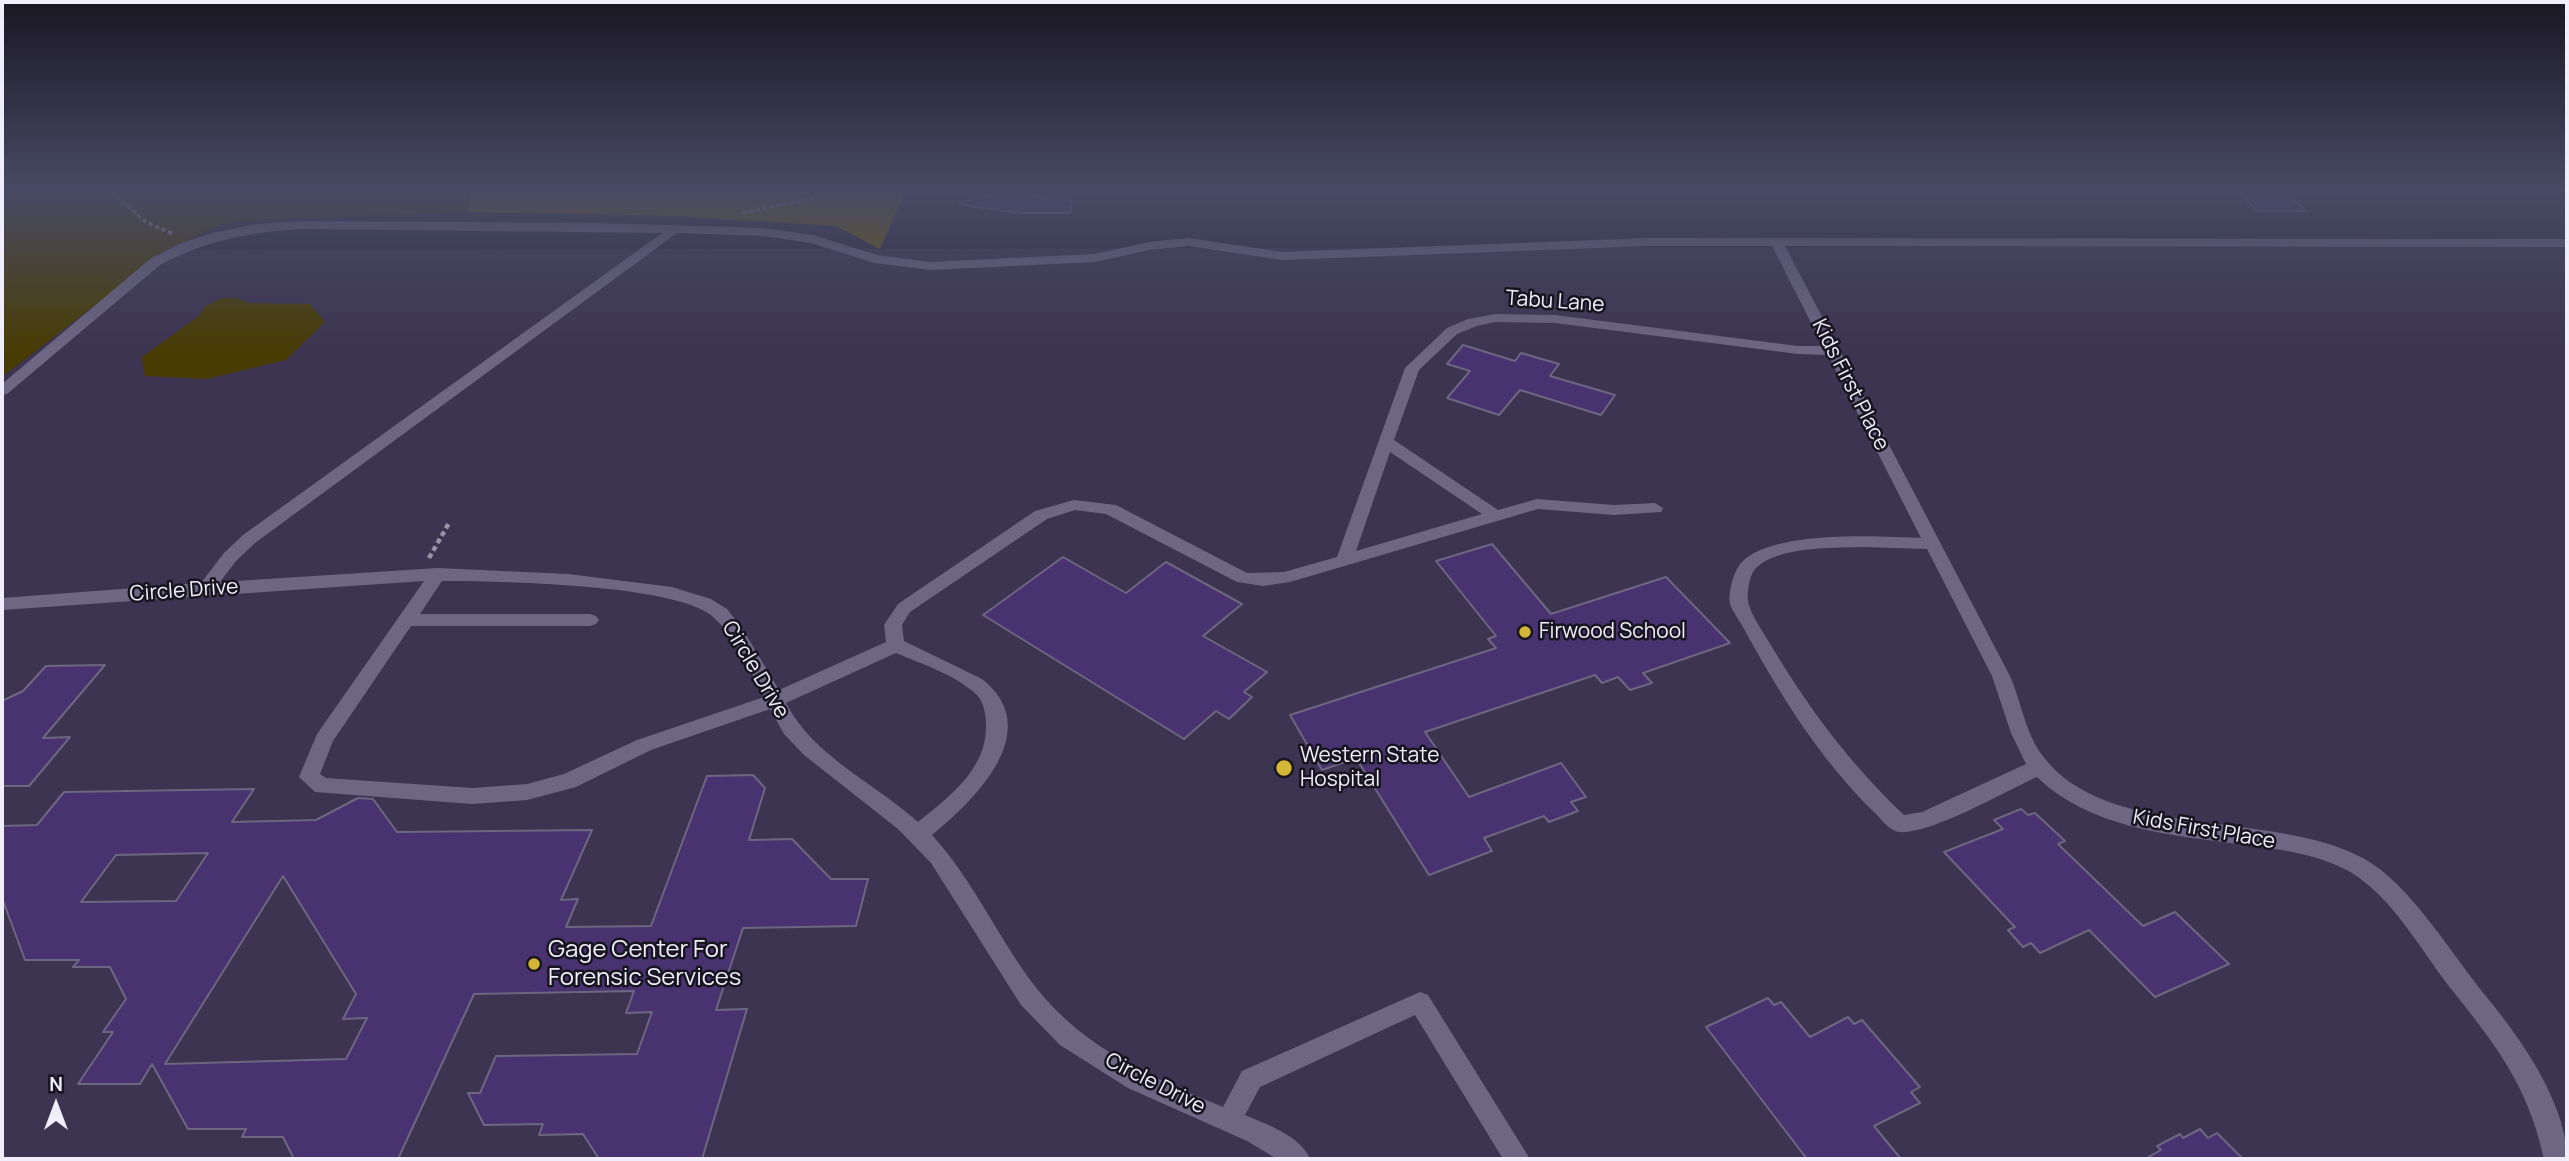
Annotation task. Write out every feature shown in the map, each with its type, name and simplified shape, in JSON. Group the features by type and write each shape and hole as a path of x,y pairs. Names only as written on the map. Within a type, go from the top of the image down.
{"street":[{"path":"2,391 155,262 190,246"},
{"path":"205,590 230,557 249,539 651,246"},
{"path":"839,246 875,259 930,266 1096,258 1148,246"},
{"path":"1216,246 1272,255 1316,256 1508,246"},
{"name":"Kids First Place","path":"1778,246 2001,676 2011,697 2025,749 2039,767 2056,784 2109,812 2140,822 2295,845 2329,854 2358,866 2385,886 2505,1040 2532,1082 2553,1138 2557,1159"},
{"name":"Tabu Lane","path":"1345,560 1412,368 1452,331 1473,322 1495,318 1555,319 1798,350 1831,351"},
{"path":"1386,442 1496,516"},
{"path":"920,833 961,799 991,758 998,735 994,708 983,690 934,662 896,645 892,632 894,619 905,608 1041,515 1074,505 1110,509 1242,578 1263,580 1284,578 1537,504 1614,510 1656,508"},
{"path":"1933,544 1835,542 1791,548 1765,556 1747,566 1741,584 1739,604 1801,711 1881,807 1900,824 1926,820 2039,767"},
{"path":"429,574 407,620 324,739 309,778 322,786 472,796 527,792 569,781 644,745 775,701 896,645"},
{"name":"Circle Drive","path":"2,604 429,574 508,575 576,580 694,599 716,609 730,623 792,731 824,763 920,833 954,876 998,945 1015,979 1037,1009 1070,1038 1120,1070 1179,1100 1280,1144 1297,1159"},
{"path":"407,620 590,620"},
{"path":"1228,1120 1251,1079 1420,1002 1517,1159"}],"path":[{"path":"429,574 449,523"}],"shaded area":[{"path":"2,246 175,246 167,250 2,377"},
{"name":"Western State Hospital","path":"2567,246 2567,1159 2,1159 2,377 167,250"},
{"path":"222,298 237,298 248,303 310,304 325,322 286,360 207,379 145,376 142,357 200,315 204,307"}],"building":[{"path":"1463,345 1515,361 1521,353 1559,364 1550,376 1615,395 1601,415 1520,390 1499,415 1447,398 1470,371 1447,364"},
{"path":"1492,544 1551,614 1666,577 1730,643 1643,673 1652,683 1630,690 1618,677 1602,683 1595,675 1425,732 1469,797 1561,763 1586,797 1571,802 1578,811 1549,822 1544,816 1484,838 1492,851 1429,875 1356,758 1322,770 1290,715 1496,648 1488,639 1496,636 1436,561"},
{"path":"1063,557 1126,593 1166,562 1242,604 1203,636 1267,672 1244,692 1252,697 1229,719 1216,711 1184,739 983,615"},
{"path":"105,665 43,738 70,737 29,786 2,786 2,701 23,691 46,666"},
{"name":"Gage Center For Forensic Services","path":"753,775 765,788 749,840 792,839 831,879 868,879 856,926 743,928 716,1010 747,1009 702,1159 599,1159 583,1134 539,1135 543,1124 484,1125 468,1093 480,1093 496,1056 637,1054 652,1012 626,1013 634,991 474,994 398,1159 294,1159 283,1137 242,1137 246,1129 188,1129 152,1064 140,1084 78,1084 113,1032 103,1032 126,999 110,967 73,967 79,960 25,960 2,898 2,826 37,825 64,792 254,789 232,822 316,820 358,798 373,799 397,832 592,830 561,900 578,899 566,927 651,926 707,776","holes":["208,853 176,901 81,902 116,855","283,876 356,994 343,1019 367,1018 346,1059 165,1064"]},
{"path":"2021,809 2028,815 2035,813 2065,841 2058,844 2143,926 2175,912 2229,964 2155,997 2089,930 2040,953 2031,943 2023,947 2008,930 2015,927 1944,852 2003,829 1994,820"},
{"path":"1768,998 1774,1005 1781,1002 1810,1037 1848,1017 1854,1024 1862,1020 1920,1087 1911,1092 1920,1103 1874,1126 1901,1159 1807,1159 1706,1027"},
{"path":"2200,1129 2208,1138 2217,1133 2243,1159 2145,1159 2161,1150 2157,1146 2180,1134 2183,1138"}],"place":[{"name":"Firwood School","path":"1525,632"},
{"name":"Western State Hospital","path":"1284,768"},
{"name":"Gage Center For Forensic Services","path":"534,964"}]}
